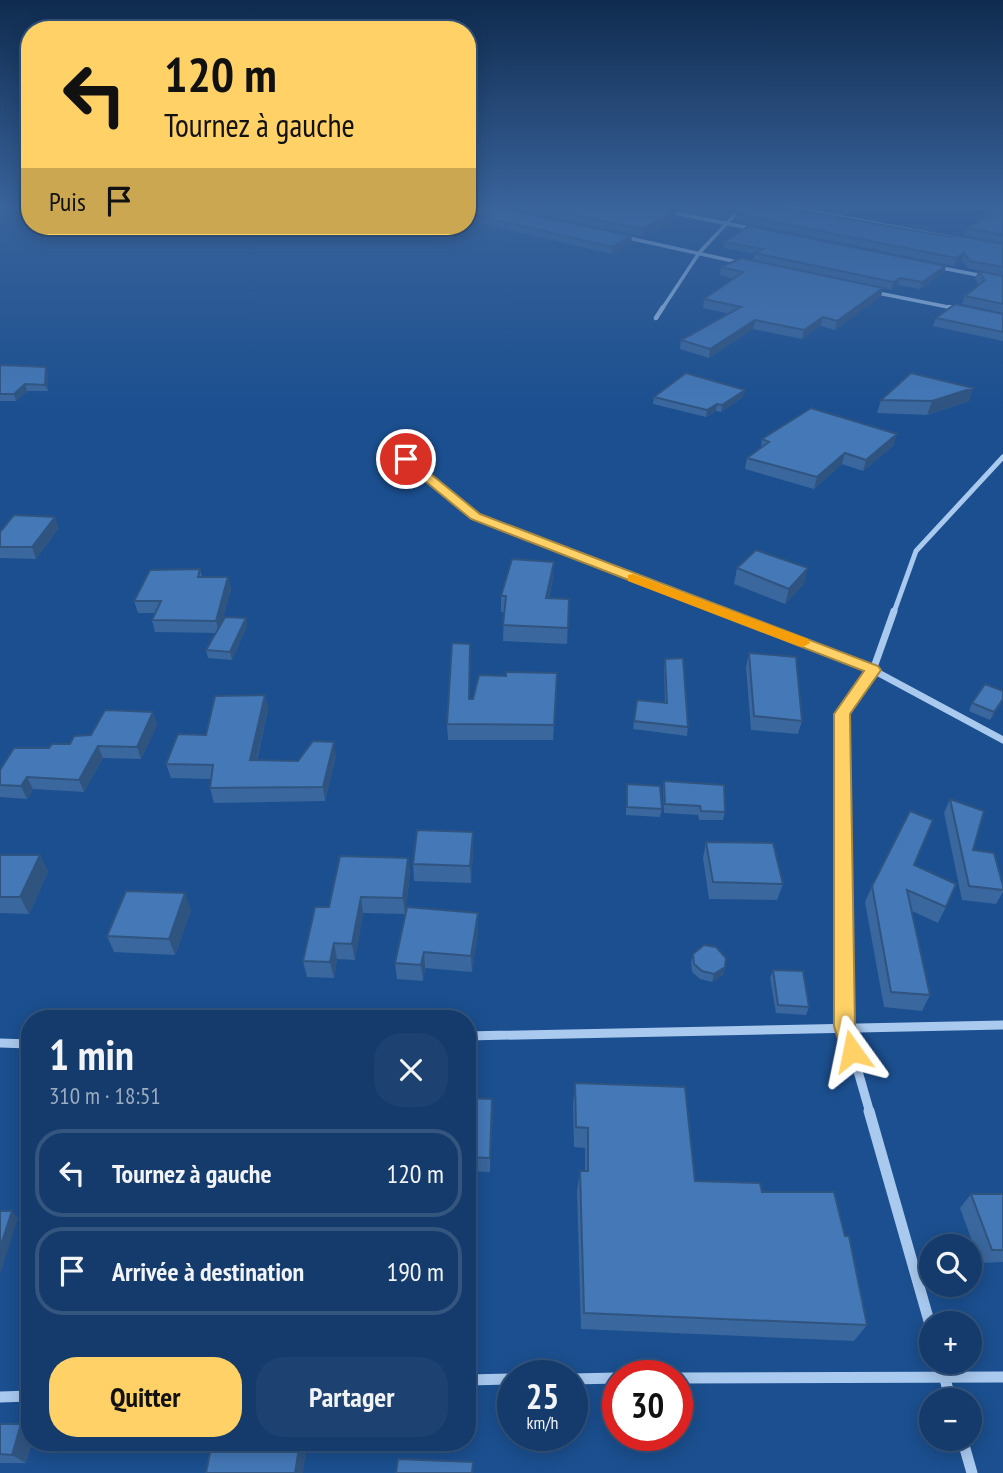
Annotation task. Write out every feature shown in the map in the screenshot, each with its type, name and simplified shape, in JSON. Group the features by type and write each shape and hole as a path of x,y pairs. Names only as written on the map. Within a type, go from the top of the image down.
{"street":[{"path":"656,318 685,274"},
{"path":"973,274 990,277"},
{"path":"867,290 962,310"},
{"path":"926,1311 845,1026 842,714 873,670 916,551 1003,457"},
{"path":"406,459 475,516 873,670 1003,740"},
{"path":"476,1036 845,1026 1003,1025"},
{"path":"0,1043 21,1044"},
{"path":"944,1376 948,1388"},
{"path":"693,1378 1003,1377"},
{"path":"476,1380 497,1379"},
{"path":"0,1397 21,1396"},
{"path":"966,1451 972,1473"}],"building":[{"path":"740,274 816,274 883,288 837,321 823,317 804,330 755,320 710,349 681,340 741,307 704,299"},
{"path":"853,274 934,274 922,282 900,278 893,282"},
{"path":"980,274 1003,276 1003,304 965,296 985,280"},
{"path":"955,304 1003,314 1003,332 936,318"},
{"path":"0,365 46,367 45,385 25,384 14,394 0,394"},
{"path":"686,373 745,390 722,405 717,404 707,410 654,397"},
{"path":"911,373 973,388 932,401 881,400"},
{"path":"811,408 897,434 866,460 845,453 817,477 747,458 769,442 762,439"},
{"path":"14,515 55,517 32,547 0,547 0,532"},
{"path":"756,550 808,568 789,589 737,568"},
{"path":"512,559 554,562 546,598 569,599 568,628 503,625 506,596 501,596"},
{"path":"200,569 198,577 228,577 216,621 152,620 161,601 134,601 150,570"},
{"path":"225,617 246,618 230,652 206,650"},
{"path":"452,643 470,644 469,699 473,699 479,675 506,676 506,672 557,673 554,725 447,724"},
{"path":"749,653 796,657 802,721 754,716"},
{"path":"683,658 688,727 634,721 637,700 667,703 665,659"},
{"path":"985,684 1003,691 1003,699 994,712 972,703"},
{"path":"265,695 250,760 298,761 313,741 334,742 323,787 210,788 213,765 166,764 178,734 206,735 215,696"},
{"path":"105,710 153,712 137,747 98,746 79,780 27,777 21,786 0,785 0,770 14,748 49,748 52,744 70,744 74,736 91,735"},
{"path":"664,781 724,785 725,812 701,811 700,806 665,804"},
{"path":"627,784 660,786 662,809 627,807"},
{"path":"950,799 984,811 973,850 994,853 1003,890 969,886"},
{"path":"910,811 933,820 914,865 956,884 946,907 907,890 930,995 891,992 872,886"},
{"path":"417,830 473,832 470,866 413,864"},
{"path":"706,842 773,843 783,884 713,882"},
{"path":"0,855 40,855 20,897 0,897"},
{"path":"340,856 408,858 403,898 361,897 352,944 334,943 330,962 303,961 315,907 329,907"},
{"path":"126,891 185,893 169,939 107,936"},
{"path":"407,907 478,913 471,956 424,952 421,965 395,963"},
{"path":"704,945 716,947 726,958 725,967 714,974 702,971 694,964 693,954"},
{"path":"773,970 803,971 809,1007 778,1005"},
{"path":"575,1083 685,1087 695,1181 760,1183 762,1192 834,1192 845,1236 849,1236 867,1325 584,1313 580,1171 588,1171 588,1128 576,1127"},
{"path":"476,1098 492,1099 490,1158 476,1157"},
{"path":"971,1194 1003,1194 1003,1250 992,1250"},
{"path":"0,1211 12,1211 0,1248"},
{"path":"0,1424 21,1424 12,1455 0,1454"},
{"path":"210,1451 299,1451 295,1473 206,1473"},
{"path":"398,1459 473,1462 472,1473 396,1473"}],"slow traffic":[{"path":"633,578 803,643"}],"route":[{"path":"406,459 475,516 873,670 842,714 845,1026 852,1051"}]}
